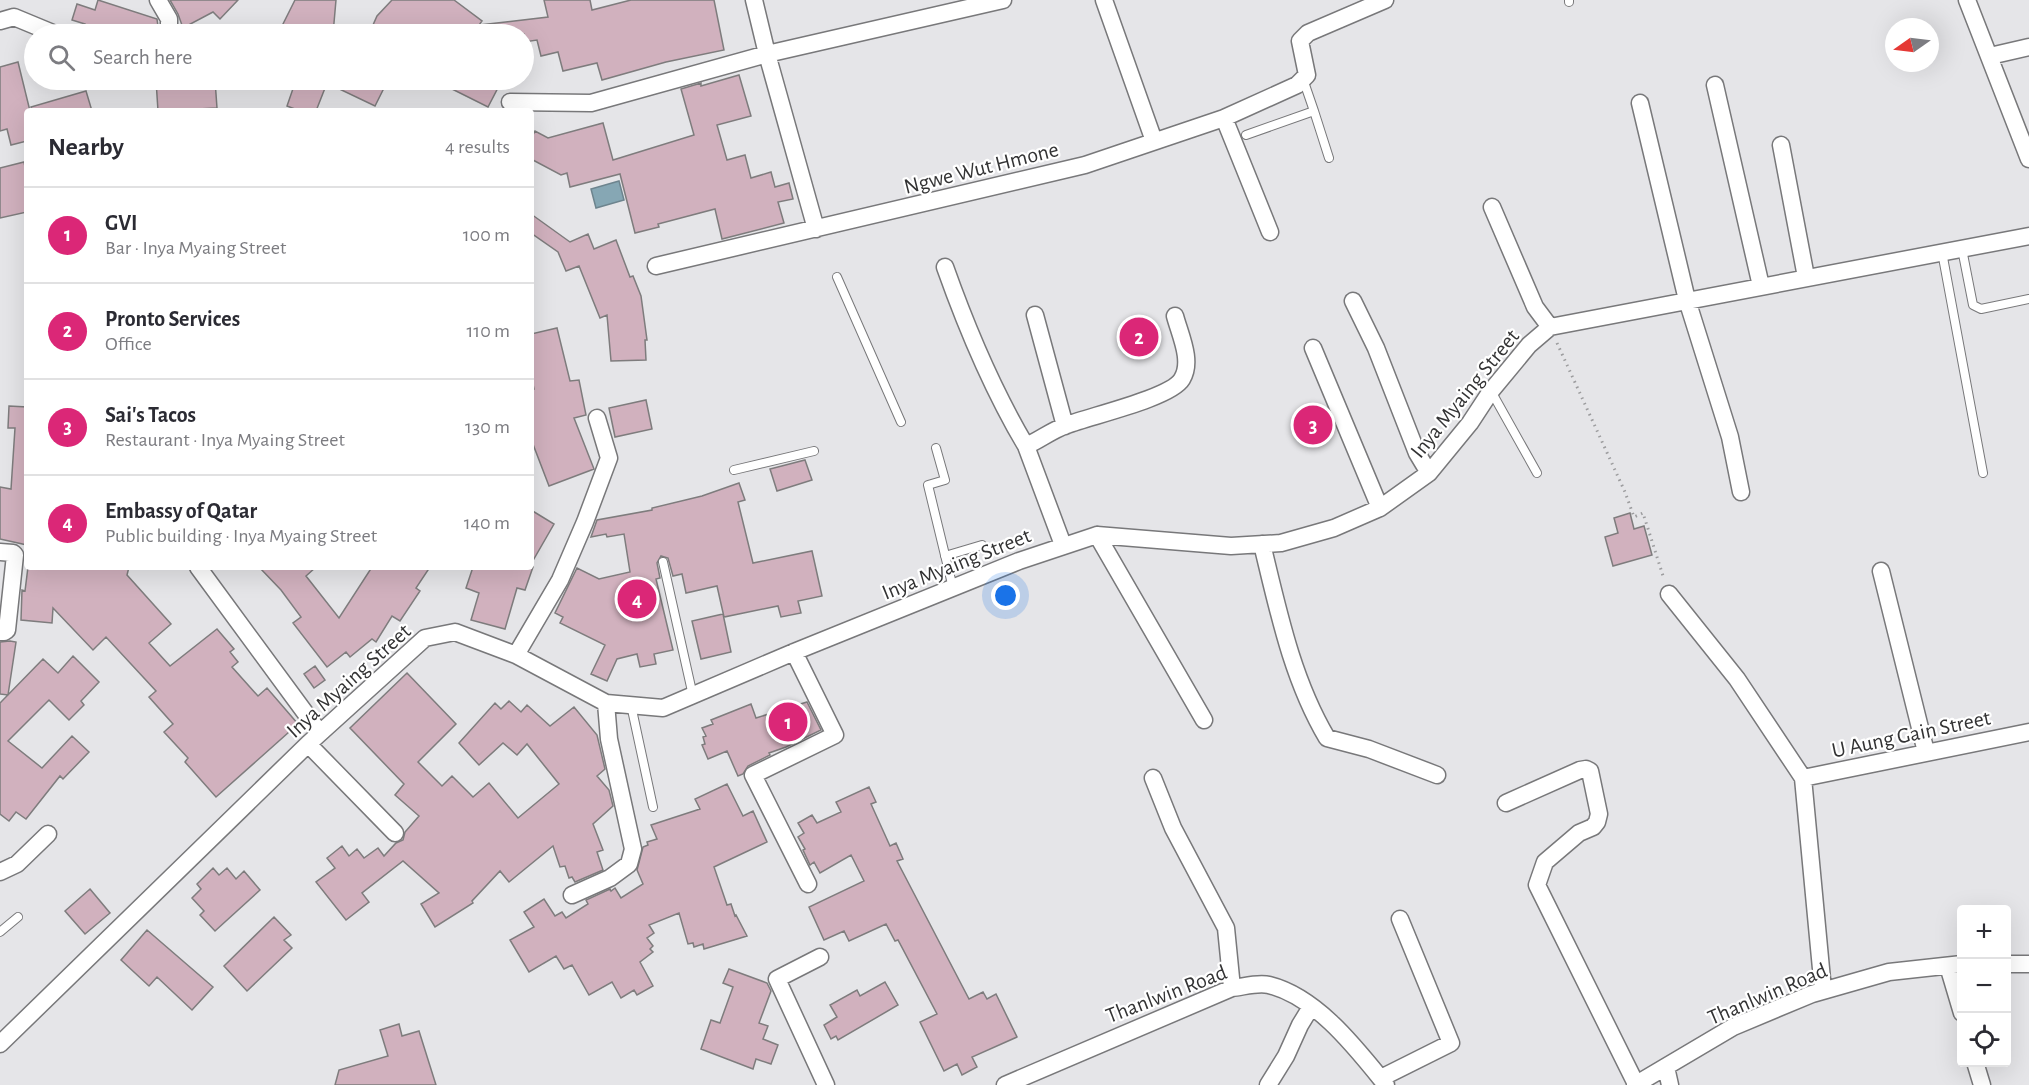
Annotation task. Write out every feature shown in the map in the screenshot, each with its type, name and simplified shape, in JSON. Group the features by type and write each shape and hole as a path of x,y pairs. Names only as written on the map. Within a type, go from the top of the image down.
{"street":[{"path":"158,0 169,19 169,24"},
{"path":"754,0 816,229"},
{"path":"510,102 591,103 767,54 1003,0"},
{"path":"1104,0 1154,141"},
{"path":"1967,0 2029,159"},
{"path":"1303,79 1307,75 1300,41 1308,33 1381,1"},
{"path":"7,19 24,24"},
{"path":"1990,56 2029,48"},
{"name":"Ngwe Wut Hmone","path":"656,266 1085,165 1224,118 1297,85 1303,79"},
{"path":"1715,84 1761,286"},
{"path":"1640,103 1688,300 1730,437 1741,492"},
{"path":"1224,118 1270,232"},
{"path":"1781,145 1806,278"},
{"path":"1492,207 1534,307 1550,327"},
{"name":"Inya Myaing Street","path":"0,1044 314,738 425,638 455,632 516,655 606,703 663,708 953,588 1063,545 1096,535 1231,546 1281,543 1334,528 1380,508 1429,473 1529,345 1550,327 2029,236"},
{"path":"945,267 989,378 1026,446 1063,545"},
{"path":"1353,301 1376,348 1417,453 1429,473"},
{"path":"1035,315 1065,426"},
{"path":"1026,446 1065,426 1171,390 1182,380 1187,362 1175,316"},
{"path":"1313,348 1380,508"},
{"path":"516,655 560,580 609,458 597,418"},
{"path":"1096,535 1204,720"},
{"path":"1262,544 1282,625 1311,711 1327,738 1369,749 1437,775"},
{"path":"0,552 15,555 7,630 0,632"},
{"path":"200,570 314,738 395,833"},
{"path":"1881,571 1926,752"},
{"path":"1669,594 1737,679 1803,778 1824,990"},
{"path":"794,652 835,735 753,775 808,884"},
{"path":"572,895 610,878 629,864 633,849 609,740 606,703"},
{"name":"U Aung Gain Street","path":"1803,778 2029,732"},
{"path":"1506,803 1580,770 1590,771 1599,814 1597,822 1593,827 1579,833 1545,862 1537,885 1636,1085"},
{"path":"1153,778 1173,828 1226,928 1232,988"},
{"path":"0,872 17,864 48,834"},
{"path":"1384,1082 1451,1042 1400,919"},
{"path":"820,957 777,979 826,1085"},
{"path":"2011,964 2029,964"},
{"name":"Thanlwin Road","path":"1636,1085 1733,1027 1824,990 1889,972 1955,965"},
{"name":"Thanlwin Road","path":"1005,1085 1232,988 1267,984 1301,999 1340,1031 1384,1082"},
{"path":"1268,1085 1311,1007"},
{"path":"1666,1066 1670,1085"},
{"path":"1977,1067 1982,1085"}],"lane":[{"path":"1303,79 1329,158"},
{"path":"1246,135 1314,111"},
{"path":"1962,249 1973,305 1981,309 2029,299"},
{"path":"1942,252 1983,473"},
{"path":"837,277 901,422"},
{"path":"1491,391 1537,472"},
{"path":"936,448 945,480 928,485 953,588"},
{"path":"734,470 814,451"},
{"path":"945,556 982,545"},
{"path":"663,562 693,696"},
{"path":"631,705 653,807"},
{"path":"0,932 18,917"}],"path":[{"path":"1550,327 1625,492 1634,517 1644,513 1669,594"}],"water":[{"path":"619,181 624,200 596,208 591,189"}],"building":[{"path":"98,0 157,19 158,24 85,24 72,20 77,4 95,10"},
{"path":"170,0 238,0 220,19 213,12 190,24 182,24"},
{"path":"295,0 336,0 334,24 283,24"},
{"path":"392,0 454,0 482,21 480,24 373,24 377,16"},
{"path":"544,0 590,0 592,10 631,0 714,0 724,50 666,62 602,80 597,63 563,71 558,52 541,56 537,40 534,40 534,24 488,24 548,17"},
{"path":"18,62 29,108 24,108 24,142 11,145 7,129 0,131 0,67"},
{"path":"739,75 751,116 717,125 727,160 745,155 751,178 771,172 775,187 789,183 793,199 778,202 784,223 722,239 715,209 658,224 659,227 635,233 620,174 570,187 567,173 561,175 534,161 535,131 548,138 603,123 613,160 694,135 681,89 701,83 701,86"},
{"path":"157,90 216,90 217,108 158,108"},
{"path":"293,90 324,90 317,108 287,106"},
{"path":"342,90 383,90 375,106"},
{"path":"454,90 497,90 488,107"},
{"path":"86,91 91,108 31,108"},
{"path":"24,162 24,213 0,218 0,168"},
{"path":"534,216 570,242 588,234 594,249 616,240 630,277 633,276 641,296 647,340 645,340 646,360 611,361 607,315 600,318 579,266 566,271 558,252 534,235"},
{"path":"557,328 570,381 579,380 586,415 574,418 594,469 549,486 534,447 534,333"},
{"path":"646,400 652,429 615,437 609,408"},
{"path":"9,406 24,407 24,544 0,539 0,487 11,489 15,428 8,428"},
{"path":"805,460 812,480 777,491 770,469"},
{"path":"739,483 745,500 738,502 753,563 812,551 822,596 798,601 801,613 781,617 778,606 724,617 717,586 686,593 682,574 673,576 668,558 661,556 657,563 660,578 656,579 673,650 654,654 656,664 640,667 637,654 617,659 607,681 591,674 605,645 560,623 563,617 555,613 577,568 599,579 630,572 624,534 591,537 597,520 652,510 652,508 702,496"},
{"path":"534,512 554,524 534,559"},
{"path":"1630,513 1634,529 1644,526 1652,555 1613,566 1605,537 1618,533 1614,518"},
{"path":"28,570 128,570 127,575 171,624 149,643 170,666 217,629 234,649 230,652 238,662 232,667 258,696 267,688 298,724 216,797 185,762 188,758 164,732 173,724 149,697 156,691 106,637 93,650 53,608 52,623 21,620 22,590 25,591"},
{"path":"262,570 313,570 306,576 339,618 370,570 428,570 416,588 420,591 400,621 392,616 376,642 372,639 350,657 346,652 327,667 293,623 301,617 281,590"},
{"path":"472,570 532,570 525,590 517,588 505,629 471,620 479,593 466,588"},
{"path":"723,614 731,652 701,659 692,621"},
{"path":"0,642 16,642 8,695 0,694"},
{"path":"73,656 99,682 81,701 84,705 69,720 49,700 8,741 42,768 72,736 89,752 63,779 60,776 26,819 16,812 9,821 0,814 0,703 43,659 58,673"},
{"path":"315,666 325,680 314,688 304,674"},
{"path":"407,673 456,724 418,762 442,786 452,776 473,797 489,783 518,818 559,784 527,744 517,755 503,743 479,765 459,743 495,703 501,709 509,701 521,712 527,705 550,726 574,707 597,735 605,769 597,776 609,790 613,806 593,824 603,850 597,852 603,870 575,882 572,877 569,878 565,866 560,867 553,846 509,882 500,871 472,901 473,903 435,927 421,904 439,893 403,861 362,893 369,902 346,920 316,882 335,868 327,858 342,846 349,856 357,849 364,858 378,848 384,856 396,843 403,840 405,832 419,816 395,795 404,784 350,728"},
{"path":"807,702 821,730 769,753 770,755 748,766 743,774 738,776 727,751 708,759 702,745 705,744 703,737 706,736 702,728 713,724 711,720 751,704 756,718"},
{"path":"727,784 743,816 753,811 767,842 714,867 727,905 731,904 747,936 704,949 703,944 694,947 693,943 688,944 679,913 649,925 654,933 647,938 653,946 650,949 653,952 640,962 653,986 637,995 634,990 621,998 612,982 589,995 572,965 564,969 556,956 529,972 510,940 534,927 524,912 544,899 555,916 562,912 566,918 588,904 586,900 610,889 611,891 615,888 621,898 643,884 637,870 643,847 648,845 647,842 657,839 651,825 700,809 695,799"},
{"path":"869,787 876,802 871,804 890,846 896,843 903,859 897,861 969,999 983,992 987,999 996,994 1017,1037 972,1057 977,1067 962,1075 957,1064 944,1071 920,1022 937,1014 898,940 895,941 886,924 849,941 844,931 824,940 809,907 864,881 851,855 820,873 814,862 810,865 798,837 804,833 798,823 812,815 817,823 841,812 836,802"},
{"path":"213,868 219,875 227,868 236,879 244,871 260,890 215,931 200,915 204,911 192,898 201,889 197,884"},
{"path":"90,889 110,913 85,934 65,911"},
{"path":"274,917 291,935 284,940 292,948 247,991 224,966"},
{"path":"147,930 213,987 192,1010 157,977 149,986 121,960"},
{"path":"729,969 767,983 771,991 759,1023 768,1026 763,1039 778,1045 771,1064 756,1059 753,1069 701,1049 711,1020 720,1023 733,987 723,983"},
{"path":"885,982 898,1005 838,1040 836,1036 831,1039 824,1025 837,1017 830,1005 857,990 860,996"},
{"path":"399,1024 402,1036 419,1031 436,1085 335,1085 339,1070 388,1056 380,1030"}],"place":[{"name":"Pronto Services","path":"1139,337"},
{"name":"Sai's Tacos","path":"1313,425"},
{"name":"Embassy of Qatar","path":"637,599"},
{"name":"GVI","path":"788,722"}]}
